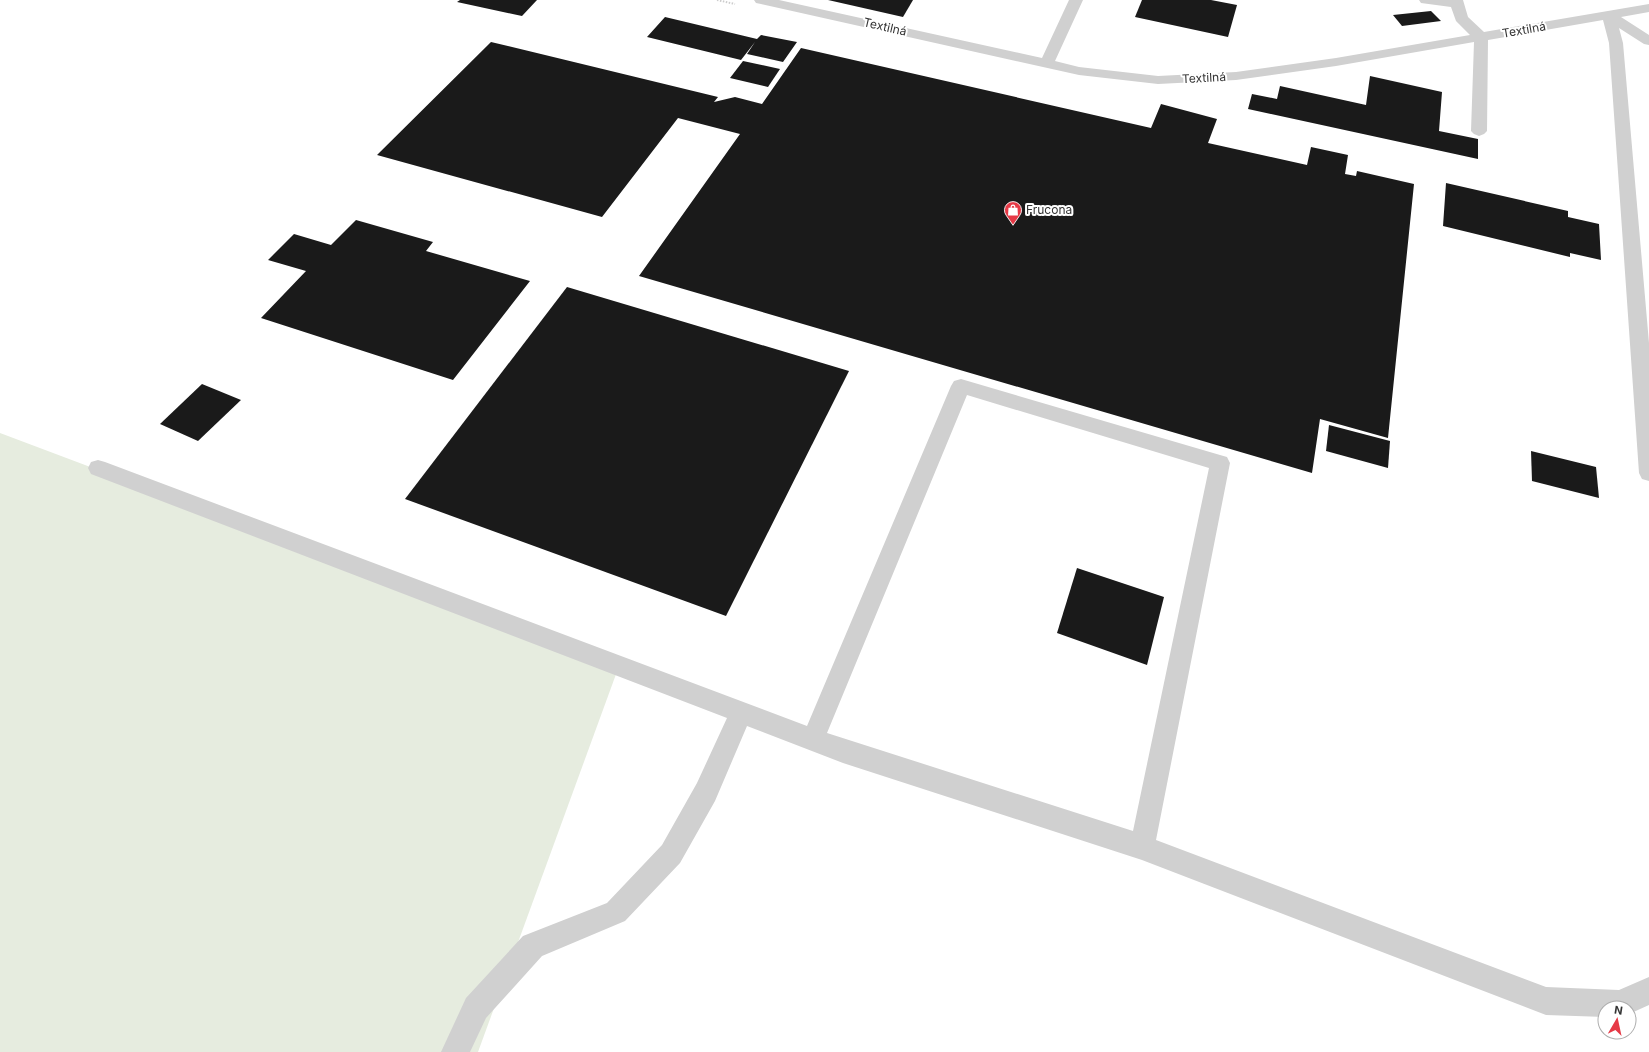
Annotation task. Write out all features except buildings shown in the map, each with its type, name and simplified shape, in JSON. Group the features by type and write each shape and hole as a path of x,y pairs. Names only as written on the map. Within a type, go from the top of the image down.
{"lane":[{"name":"Textilná","path":"761,0 1079,72 1158,80 1236,76 1336,62 1649,8"},
{"path":"1046,64 1076,0"},
{"path":"1426,0 1456,2 1461,18 1481,38 1479,131"},
{"path":"1608,16 1649,41"},
{"path":"1608,16 1616,43 1649,473"},
{"path":"813,739 961,386 1220,463 1142,847"},
{"path":"98,468 843,751 1142,847 1546,1001 1619,1004 1649,991"},
{"path":"455,1052 476,1008 533,946 616,912 671,854 706,792 725,752 741,712"}],"shaded area":[{"path":"0,433 619,666 478,1052 0,1052"}],"place":[{"name":"Frucona","path":"1013,225"}]}
